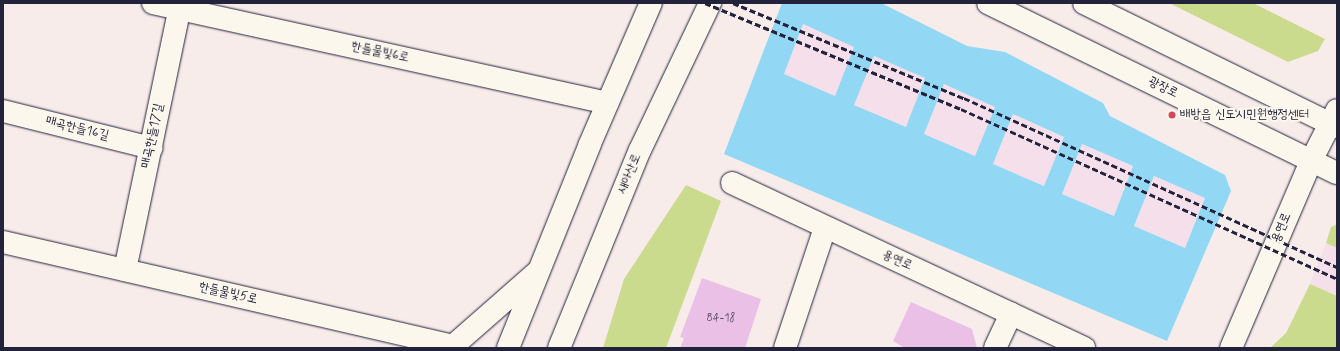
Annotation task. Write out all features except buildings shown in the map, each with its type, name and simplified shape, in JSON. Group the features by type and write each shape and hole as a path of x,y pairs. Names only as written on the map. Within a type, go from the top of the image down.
{"street":[{"name":"한들물빛6로","path":"153,3 180,6 606,103"},
{"path":"508,348 536,273 606,103 651,3"},
{"name":"새아산로","path":"559,348 640,150 710,3"},
{"name":"광장로","path":"988,3 1337,173"},
{"path":"1084,3 1334,120"},
{"name":"매곡한들17길","path":"125,270 180,6"},
{"name":"매곡한들16길","path":"3,111 151,148"},
{"name":"용연로","path":"1231,348 1311,161 1334,120"},
{"name":"용연로","path":"732,183 825,228 1084,348"},
{"path":"785,348 825,228"},
{"name":"한들물빛5로","path":"3,242 453,347"},
{"path":"453,347 536,273"},
{"path":"995,348 1011,313"}],"shaded area":[{"path":"803,24 855,47 835,96 784,74"},
{"path":"874,56 926,78 906,127 854,105"},
{"path":"944,84 995,106 975,156 924,134"},
{"path":"1013,114 1064,137 1045,186 993,164"},
{"path":"1082,144 1133,166 1114,216 1062,194"},
{"path":"1154,176 1205,198 1185,248 1134,226"},
{"path":"1326,243 1337,248 1337,296 1310,284"}],"green space":[{"path":"1169,3 1253,3 1325,39 1318,51 1288,62"},
{"path":"686,185 721,201 666,348 603,348 624,279"},
{"path":"1337,224 1337,248 1326,243 1331,227"},
{"path":"1310,284 1337,296 1337,348 1270,348 1286,333"}],"water":[{"path":"782,3 881,3 967,46 1005,52 1103,103 1110,116 1225,175 1231,191 1167,341 724,154","holes":["803,24 854,47 835,96 784,74","874,56 925,78 906,127 854,105","944,84 995,107 975,156 924,134","1013,114 1064,137 1044,186 993,164","1082,144 1133,166 1114,216 1062,194","1154,176 1205,198 1185,248 1134,226"]}],"railway":[{"path":"705,3 961,109 1337,279"},
{"path":"733,3 964,98 1337,267"}],"place":[{"name":"배방읍 신도시민원행정센터","path":"1172,115"}]}
